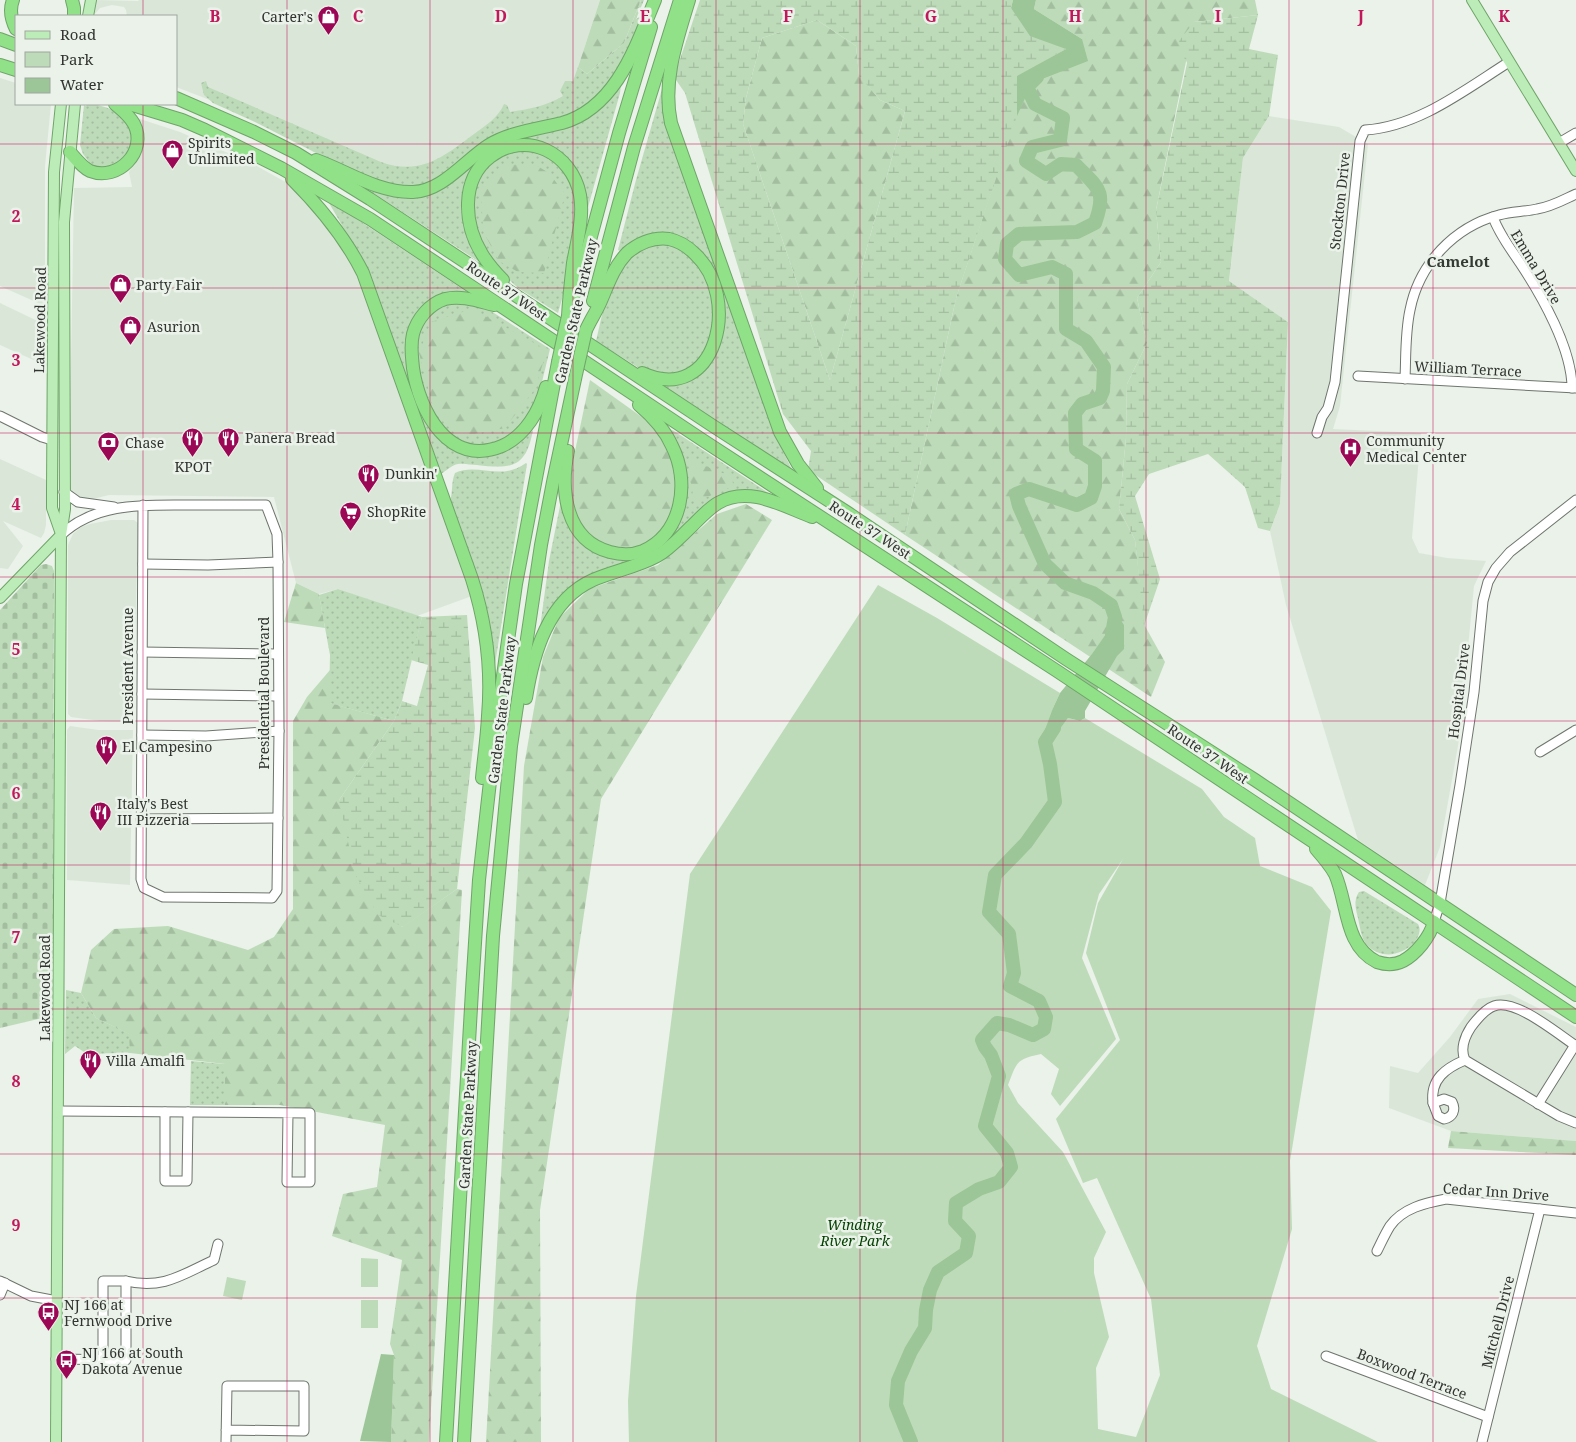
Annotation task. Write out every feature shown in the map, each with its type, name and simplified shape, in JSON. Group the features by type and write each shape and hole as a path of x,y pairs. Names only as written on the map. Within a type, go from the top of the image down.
{"highway":[{"path":"13,0 10,13 15,26"},
{"path":"72,0 75,15"},
{"path":"296,152 332,165 384,188 411,192 431,187 441,182 491,143 571,120 596,104 609,90 628,62 655,0"},
{"name":"Garden State Parkway","path":"446,1442 479,880 502,677 524,537 568,316 618,134 659,0"},
{"name":"Garden State Parkway","path":"464,1442 493,936 511,746 526,641 553,482 586,330 634,147 680,0"},
{"path":"688,0 672,59 668,84 668,109 673,129 780,432 792,455 811,481 848,513"},
{"path":"0,39 15,44"},
{"path":"0,65 15,70"},
{"name":"Route 37 West","path":"178,99 296,152 848,513 1119,694 1255,780 1576,995"},
{"path":"70,152 85,168 103,174 128,164 134,153 137,137 134,125 127,113 116,105"},
{"name":"Route 37 West","path":"132,105 182,120 282,168 370,218 624,388 1111,706 1576,1017"},
{"path":"523,300 490,266 481,252 470,227 468,204 472,183 482,164 504,149 527,146 544,149 561,159 572,173 578,189 580,218 568,316"},
{"path":"282,168 333,224 363,272 470,571 480,605 487,647 489,696 479,805 472,950 472,990"},
{"path":"586,330 600,303 608,281 627,254 639,244 656,239 673,240 689,249 700,259 709,270 714,282 718,294 719,309 714,344 705,362 689,375 680,378 664,379 644,374 610,358"},
{"path":"509,310 470,299 450,298 432,306 421,316 412,335 411,346 417,390 426,412 443,435 457,445 476,450 490,449 509,442 520,434 537,410 552,370 558,362"},
{"path":"575,379 573,426 564,473 569,513 577,529 596,546 614,553 632,554 654,545 668,532 678,510 682,482 678,460 669,439 658,424 624,388"},
{"path":"499,869 531,670 549,623 567,598 592,581 657,556 710,509 723,500 748,496 768,500 839,528"},
{"path":"1283,822 1326,860 1334,873 1349,926 1356,943 1367,957 1381,964 1391,964 1406,959 1425,940 1434,922"}],"main road":[{"path":"75,15 79,0"},
{"path":"88,15 91,0"},
{"path":"1472,0 1576,171"},
{"name":"Lakewood Road","path":"61,105 54,172 52,508 61,535"},
{"name":"Lakewood Road","path":"56,1442 61,535 65,509 64,222 75,105"},
{"path":"0,598 61,535"}],"street":[{"name":"Stockton Drive","path":"1317,433 1322,417 1328,408 1335,382 1360,140 1365,130 1391,126 1426,112 1509,62"},
{"path":"1559,143 1576,132"},
{"path":"1405,379 1409,312 1416,289 1434,256 1452,239 1474,224 1493,217 1543,208 1576,194"},
{"name":"Emma Drive","path":"1493,217 1503,238 1527,273 1547,310 1570,361 1574,388"},
{"name":"William Terrace","path":"1358,376 1574,388"},
{"path":"0,416 52,440"},
{"name":"Presidential Boulevard","path":"64,492 78,502 119,507"},
{"name":"Hospital Drive","path":"1434,922 1440,903 1474,692 1483,601 1488,582 1496,568 1510,552 1576,500"},
{"name":"Presidential Boulevard","path":"61,535 72,525 91,515 119,507 143,505 266,505 277,534 279,731 277,891 272,898 163,897 144,888"},
{"name":"President Avenue","path":"143,505 141,879 144,888"},
{"path":"143,564 208,565 278,562"},
{"path":"142,652 278,654"},
{"path":"142,694 278,696"},
{"path":"1540,752 1576,730"},
{"path":"142,735 206,736 279,731"},
{"path":"141,819 278,818"},
{"path":"1538,1104 1576,1043 1523,1011 1506,1005 1490,1008 1477,1019 1469,1030 1462,1049 1465,1060 1538,1104 1559,1116 1576,1123"},
{"path":"1433,1103 1434,1085 1438,1078 1450,1066 1465,1060"},
{"path":"58,1111 310,1113 310,1182 287,1182 288,1113"},
{"path":"165,1112 165,1181 187,1182 188,1112"},
{"name":"Cedar Inn Drive","path":"1377,1251 1390,1226 1399,1217 1415,1206 1430,1202 1446,1199 1576,1213"},
{"name":"Mitchell Drive","path":"1482,1442 1540,1209"},
{"path":"103,1360 103,1281 126,1281 153,1285 168,1281 214,1260 218,1244"},
{"path":"56,1359 126,1360 126,1281"},
{"path":"0,1295 3,1282 31,1296 57,1301"},
{"name":"Boxwood Terrace","path":"1326,1356 1488,1417"},
{"path":"226,1430 304,1431 304,1386 227,1386 226,1430 226,1442"}],"shaded area":[{"path":"96,0 600,0 578,67 570,105 417,180 178,88 178,15 127,15 124,7 112,5 100,8 93,15"},
{"path":"0,78 15,83 15,105 51,105 45,166 45,306 0,286"},
{"name":"Community Medical Center","path":"1269,116 1339,127 1368,144 1340,406 1333,429 1421,433 1412,538 1419,553 1447,558 1486,561 1474,586 1459,740 1440,847 1425,885 1358,840 1286,605 1270,531 1280,504 1288,322 1229,282 1243,158"},
{"path":"137,118 180,132 253,164 289,184 316,207 355,265 472,596 417,616 338,589 319,594 296,583 274,497 109,495 85,501 78,499 70,492 74,188 132,187 129,172 141,149"},
{"path":"0,303 48,326 47,366 0,345"},
{"path":"0,459 46,480 46,525 41,538 3,521 23,546 8,569 0,568"},
{"path":"111,520 134,520 138,523 133,722 100,721 71,717 68,714 68,545 73,534 81,527"},
{"path":"70,726 98,730 133,730 130,885 67,880 67,730"},
{"path":"1510,994 1576,1027 1576,1141 1451,1131 1389,1108 1390,1066 1418,1073 1450,1037 1478,999"}],"green space":[{"path":"600,0 641,0 624,43 587,74 578,67"},
{"path":"641,0 644,0 636,19 645,14 625,60 595,100 571,115 501,135 436,180 413,188 387,185 213,103 204,95 201,83 206,81 208,87 381,162 408,167 420,165 431,162 452,150 491,121 504,104 507,105 510,112 544,105 563,96 560,91 565,81 573,81 578,67 587,74 624,43"},
{"path":"700,0 1013,0 1011,8 1066,49 1017,77 1017,116 956,298 905,535 808,470 811,451 783,414 685,93 674,77","holes":["817,20 856,46 859,76 880,100 905,111 830,380 743,124 746,98 762,38"]},
{"path":"1036,0 1255,0 1258,15 1194,22 1156,210 1161,262 1137,298 1147,343 1127,384 1126,438 1119,509 1135,540 1145,626 1165,662 1151,697 905,535 956,298 1016,116 1032,83 1082,39 1034,9"},
{"path":"1258,15 1249,49 1278,55 1269,116 1243,158 1229,281 1288,322 1280,504 1270,531 1258,528 1245,487 1208,454 1149,474 1135,496 1160,579 1144,626 1135,540 1119,509 1126,438 1127,384 1147,343 1137,298 1161,262 1156,210 1187,63 1179,41 1194,22"},
{"path":"817,20 856,46 859,75 880,100 905,111 830,380 743,124 746,98 762,38"},
{"path":"664,82 664,97 775,434 790,469 659,383 701,372 721,288 713,268 685,240 618,250"},
{"path":"619,84 621,85 620,93 585,218 574,169 515,142 467,185 481,263 358,183 410,196 500,144 565,127"},
{"path":"84,105 98,105 108,108 121,116 130,127 132,139 128,157 107,170 88,164 89,162 83,154 80,145"},
{"path":"511,151 537,151 558,162 573,188 576,210 568,278 558,313 518,288 502,273 493,263 476,232 473,199 482,171 487,165"},
{"path":"534,164 549,173 565,194 544,273 518,272 499,261 483,231 481,191 501,165"},
{"path":"329,203 354,217 470,294 436,298 408,358 449,446 516,444 533,430 526,452 516,463 500,467 458,464 441,474 361,258"},
{"path":"653,245 671,245 683,250 704,271 715,309 708,349 689,370 668,376 639,368 596,341 607,293 615,277 634,253"},
{"path":"450,303 483,306 550,349 539,394 521,426 500,442 474,446 451,436 427,403 418,370 417,341 422,324 435,310"},
{"path":"472,309 547,350 535,389 505,428 459,437 434,411 419,353 431,322"},
{"path":"590,380 653,425 675,465 676,489 671,516 659,534 639,547 618,548 600,544 586,531 574,511 570,487 574,456"},
{"path":"670,429 773,496 742,492 660,550 591,577 540,628 549,561 561,501 565,511 615,557 670,536"},
{"path":"691,460 732,477 733,484 731,487 700,500 692,497 693,488 689,479"},
{"path":"526,463 495,664 450,502 453,480 455,473 464,470 507,471"},
{"path":"746,504 772,520 601,799 540,1210 541,1442 486,1442 524,766 543,657 559,618 589,589 658,565 717,514"},
{"path":"41,565 52,566 54,571 51,1016 0,1028 0,610"},
{"path":"296,583 319,594 325,628 284,622"},
{"name":"Winding River Park","path":"878,585 937,618 1060,693 1053,708 1047,745 1068,718 1080,721 1085,718 1202,789 1224,817 1255,838 1260,866 1312,887 1331,911 1290,1161 1292,1229 1257,1346 1271,1389 1378,1442 629,1442 628,1401 636,1296 690,874","holes":["1123,859 1098,903 1086,953 1120,1040 1056,1119 1083,1183 1097,1178 1151,1299 1160,1375 1136,1437 1098,1429 1096,1368 1109,1337 1094,1273 1094,1258 1106,1232 1063,1152 1018,1103 1008,1085 1013,1071 1022,1060 1041,1054 1059,1069 1051,1094 1060,1106 1116,1039 1082,958 1099,894"]},
{"path":"338,589 422,617 402,701 394,721 329,703 330,655 319,595"},
{"path":"467,615 475,728 457,889 403,927 378,915 355,874 339,800 394,721 402,701 417,706 428,665 411,660 422,617"},
{"path":"330,670 330,703 394,721 339,800 402,927 457,889 462,890 429,1442 391,1442 394,1355 390,1344 402,1260 332,1236 343,1194 377,1187 385,1125 280,1105 225,1105 225,1064 130,1053 129,1034 96,1018 81,993 91,950 114,929 168,926 248,950 274,937 293,909 293,721 307,697"},
{"path":"1364,891 1418,924 1420,931 1412,945 1395,954 1385,954 1375,951 1366,944 1361,932 1356,905 1359,892"},
{"path":"66,990 81,993 96,1018 130,1034 130,1053 87,1054 75,1046 65,1054"},
{"path":"191,1061 225,1064 225,1105 190,1105"},
{"path":"1451,1131 1576,1141 1576,1155 1448,1148"},
{"path":"361,1258 378,1259 378,1287 361,1287"},
{"path":"227,1277 246,1281 242,1300 223,1296"},
{"path":"361,1300 378,1300 378,1328 361,1328"}],"water":[{"path":"1013,0 1036,0 1034,9 1082,39 1088,61 1032,83 1017,116 1017,76 1066,49 1030,36 1011,8"},
{"path":"1118,616 1124,625 1124,649 1117,656 1085,711 1085,718 1080,721 1068,718 1048,745 1042,738 1060,693 1106,634 1110,619"},
{"path":"381,1354 394,1355 391,1442 360,1441"}],"waterway":[{"path":"1037,77 1027,87 1035,104 1063,118 1060,140 1032,147 1026,161 1046,174 1061,164 1076,165 1098,190 1100,196 1099,212 1095,223 1077,232 1019,234 1007,244 1005,259 1019,275 1052,267 1066,274 1066,329 1086,341 1104,367 1103,391 1100,398 1082,404 1075,413 1076,449 1095,461 1095,486 1091,498 1077,505 1029,489 1016,494 1019,506 1045,564 1065,583 1093,593 1111,605 1115,617 1112,634"},
{"path":"911,1442 896,1405 898,1381 911,1351 925,1328 930,1290 938,1272 966,1253 969,1236 955,1221 956,1203 979,1189 999,1182 1011,1167 1007,1153 985,1126 999,1076 991,1055 982,1040 997,1023 1009,1025 1033,1035 1044,1029 1046,1017 1039,1001 1010,986 1014,973 1009,934 989,912 995,875 1026,843 1055,802 1045,742 1054,728"}],"place":[{"name":"Carter's","path":"329,36"},
{"name":"Spirits Unlimited","path":"172,170"},
{"name":"Party Fair","path":"120,304"},
{"name":"Asurion","path":"131,346"},
{"name":"Panera Bread","path":"229,457"},
{"name":"KPOT","path":"193,458"},
{"name":"Chase","path":"109,462"},
{"name":"Community Medical Center","path":"1350,468"},
{"name":"Dunkin'","path":"369,493"},
{"name":"ShopRite","path":"351,531"},
{"name":"El Campesino","path":"106,766"},
{"name":"Italy's Best III Pizzeria","path":"101,831"},
{"name":"Villa Amalfi","path":"90,1080"},
{"name":"NJ 166 at Fernwood Drive","path":"48,1332"},
{"name":"NJ 166 at South Dakota Avenue","path":"66,1380"}],"district":[{"name":"Camelot","path":"1458,262"}]}
